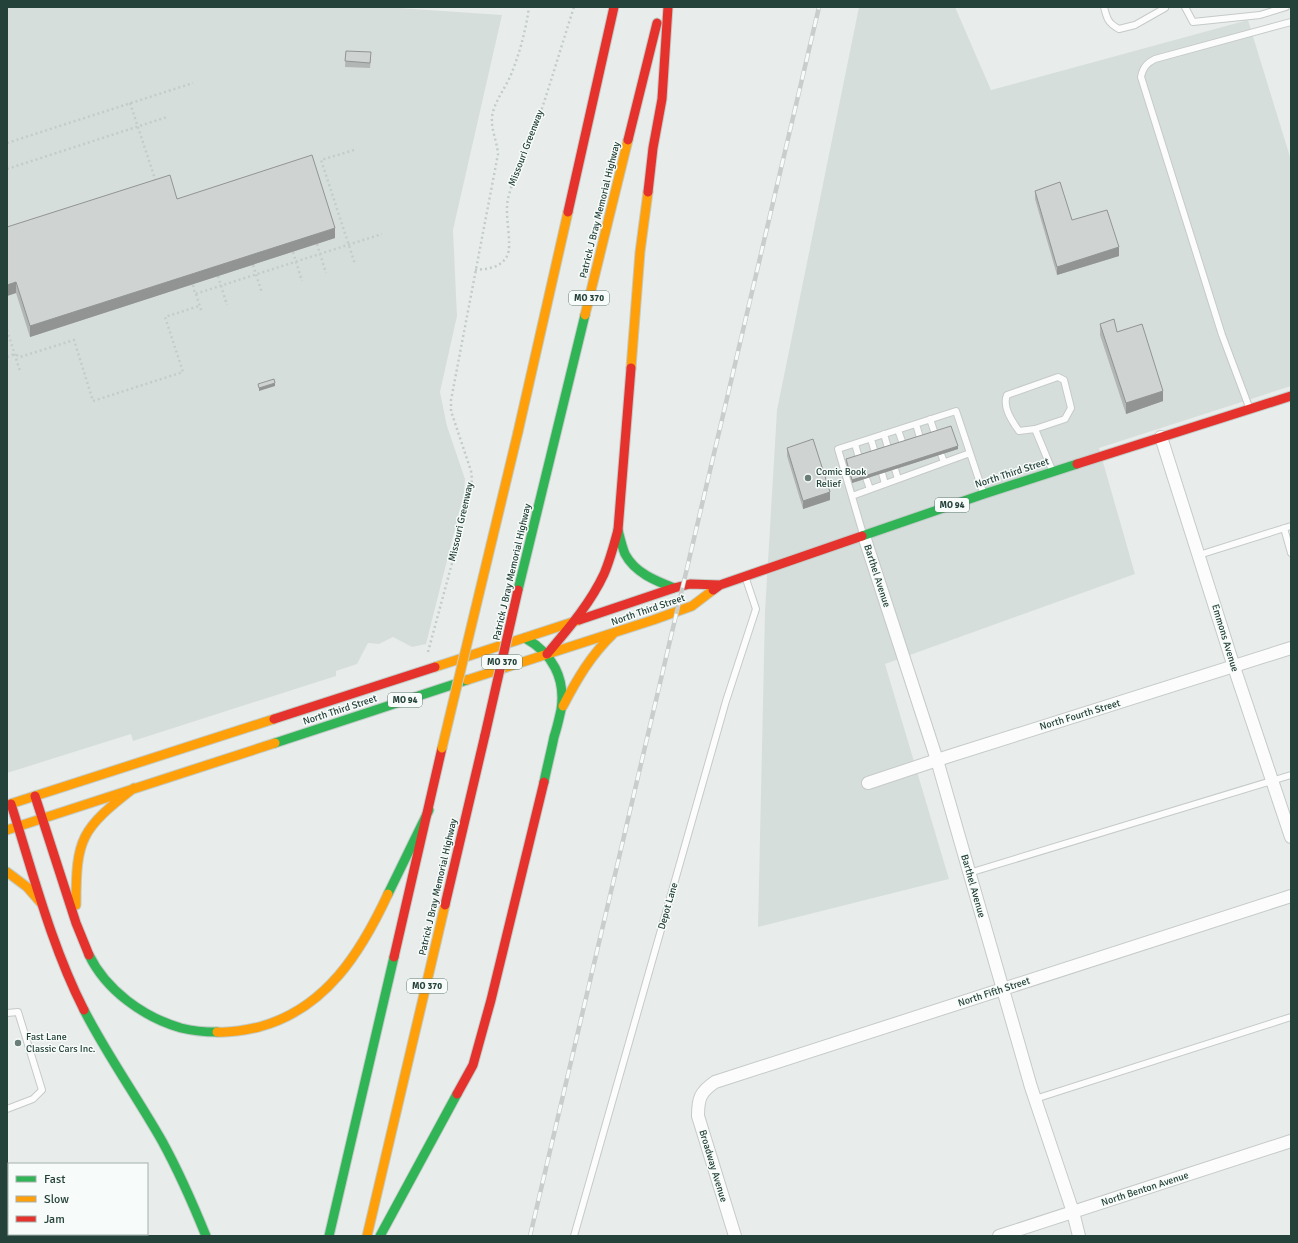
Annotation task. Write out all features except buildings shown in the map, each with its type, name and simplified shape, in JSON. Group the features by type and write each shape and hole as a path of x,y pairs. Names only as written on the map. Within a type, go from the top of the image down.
{"main road":[{"path":"329,1236 429,810 442,748 518,432 614,7"},
{"name":"Patrick J Bray Memorial Highway","path":"367,1236 518,590 661,7"},
{"path":"547,654 594,593 609,562 618,530 640,252 653,148 662,99 668,7"},
{"name":"North Third Street","path":"7,830 547,654 613,634 692,606 720,585 984,494 1291,396"},
{"path":"618,530 627,558 633,566 652,579 674,588"},
{"name":"North Third Street","path":"9,804 525,638 674,588 690,584 720,585"},
{"path":"561,709 578,676 589,660 613,634"},
{"path":"380,1236 473,1065 491,1000 561,709 561,683 555,667 547,654 534,642 525,638"},
{"path":"75,920 77,862 80,845 88,830 108,808 134,788"},
{"path":"35,796 75,920 94,965 110,984 132,1004 156,1019 180,1028 207,1032 231,1033 258,1028 281,1020 305,1007 340,974 357,952 371,930 429,810"},
{"path":"9,804 18,826 60,953 80,1003 106,1051 154,1128 176,1167 206,1236"},
{"path":"7,872 27,887 44,907"}],"street":[{"name":"Emmons Avenue","path":"1161,437 1234,667 1291,837"},
{"name":"Barthel Avenue","path":"864,536 936,760 1034,1099 1080,1236"},
{"name":"North Fourth Street","path":"868,783 936,760 1291,648"},
{"name":"North Fifth Street","path":"701,1095 715,1082 1291,896"},
{"name":"Broadway Avenue","path":"701,1095 698,1104 698,1116 735,1236"},
{"name":"North Benton Avenue","path":"999,1236 1291,1141"}],"lane":[{"path":"1104,7 1110,24 1119,29 1135,25 1166,7"},
{"path":"1185,7 1193,22 1260,14 1286,7"},
{"path":"1250,409 1222,335 1141,76 1142,69 1147,63 1155,58 1291,22"},
{"path":"1058,377 1064,380 1071,408 1065,419 1035,429 1019,431 1010,418 1005,400 1007,395 1058,377"},
{"path":"864,536 838,449 956,411 984,494"},
{"path":"930,419 935,434"},
{"path":"916,424 920,438"},
{"path":"1035,429 1052,472"},
{"path":"898,430 903,444"},
{"path":"884,434 888,448"},
{"path":"871,438 875,453"},
{"path":"855,444 859,458"},
{"path":"852,496 898,479 912,471 970,453"},
{"path":"942,454 944,462"},
{"path":"895,469 898,479"},
{"path":"882,473 885,484"},
{"path":"866,478 870,489"},
{"path":"1199,555 1291,526"},
{"path":"1284,528 1291,553"},
{"name":"Depot Lane","path":"574,1236 726,701 756,609 745,577"},
{"path":"969,874 1291,776"},
{"path":"7,1013 18,1012 42,1090 33,1098 7,1109"},
{"path":"1034,1099 1291,1017"}],"path":[{"name":"Missouri Greenway","path":"427,657 461,530 472,480 471,471 451,411 451,400 498,154 492,129 493,110 512,73 525,29 529,7"},
{"name":"Missouri Greenway","path":"475,270 488,269 496,266 507,256 510,248 506,214 509,195 529,146 574,7"},
{"path":"7,143 193,83"},
{"path":"130,103 156,182"},
{"path":"7,169 167,117"},
{"path":"354,150 321,160 355,264"},
{"path":"196,294 382,234"},
{"path":"317,244 326,273"},
{"path":"293,252 302,281"},
{"path":"253,265 262,293"},
{"path":"218,276 227,305"},
{"path":"192,285 202,313"},
{"path":"7,356 15,354 20,357 74,340 93,401 183,372 165,317 199,306"},
{"path":"7,330 20,371"}],"shaded area":[{"path":"7,7 384,7 502,15 453,230 457,316 440,392 447,426 465,479 464,493 426,644 412,647 393,637 379,644 368,643 357,664 336,671 336,676 133,741 131,734 7,773"},
{"path":"859,7 955,7 991,90 1248,20 1291,160 1291,386 1099,448 1135,574 885,664 949,879 758,927 765,611 777,410"}],"railway":[{"path":"530,1236 819,7"}],"traffic: fast":[{"path":"518,590 585,315"},
{"path":"862,536 1077,464"},
{"path":"618,530 625,554 629,561 646,576 674,588"},
{"path":"525,638 535,644 550,659 559,677 561,687 561,710 544,782"},
{"path":"275,743 467,680"},
{"path":"388,894 429,810"},
{"path":"89,955 96,968 116,991 153,1017 181,1028 217,1032"},
{"path":"329,1236 394,957"},
{"path":"84,1010 102,1043 162,1141 186,1188 206,1236"},
{"path":"380,1236 457,1094"}],"traffic: slow":[{"path":"585,315 628,140"},
{"path":"631,368 640,252 648,192"},
{"path":"518,432 568,212"},
{"path":"442,748 518,432"},
{"path":"467,680 692,606 713,590"},
{"path":"435,667 579,620"},
{"path":"563,706 585,668 598,650 613,634"},
{"path":"7,805 274,719"},
{"path":"7,830 275,743"},
{"path":"76,905 78,864 80,849 85,837 92,825 116,802 134,788"},
{"path":"7,872 27,887 41,903"},
{"path":"217,1032 233,1032 259,1027 283,1018 304,1007 338,976 353,957 366,937 388,894"},
{"path":"367,1236 445,905"}],"traffic: jam":[{"path":"568,212 614,7"},
{"path":"648,192 653,148 662,99 668,7"},
{"path":"628,140 657,23"},
{"path":"547,654 592,596 604,574 618,530 631,368"},
{"path":"1077,464 1291,396"},
{"path":"713,590 720,585 862,536"},
{"path":"579,620 690,584 720,585"},
{"path":"485,735 518,590"},
{"path":"274,719 435,667"},
{"path":"445,905 485,735"},
{"path":"394,957 442,748"},
{"path":"457,1094 473,1065 491,1000 544,782"},
{"path":"35,796 76,923 89,955"},
{"path":"11,804 52,934 72,985 84,1010"}],"place":[{"name":"Comic Book Relief","path":"808,478"},
{"name":"Fast Lane Classic Cars Inc.","path":"18,1043"}]}
